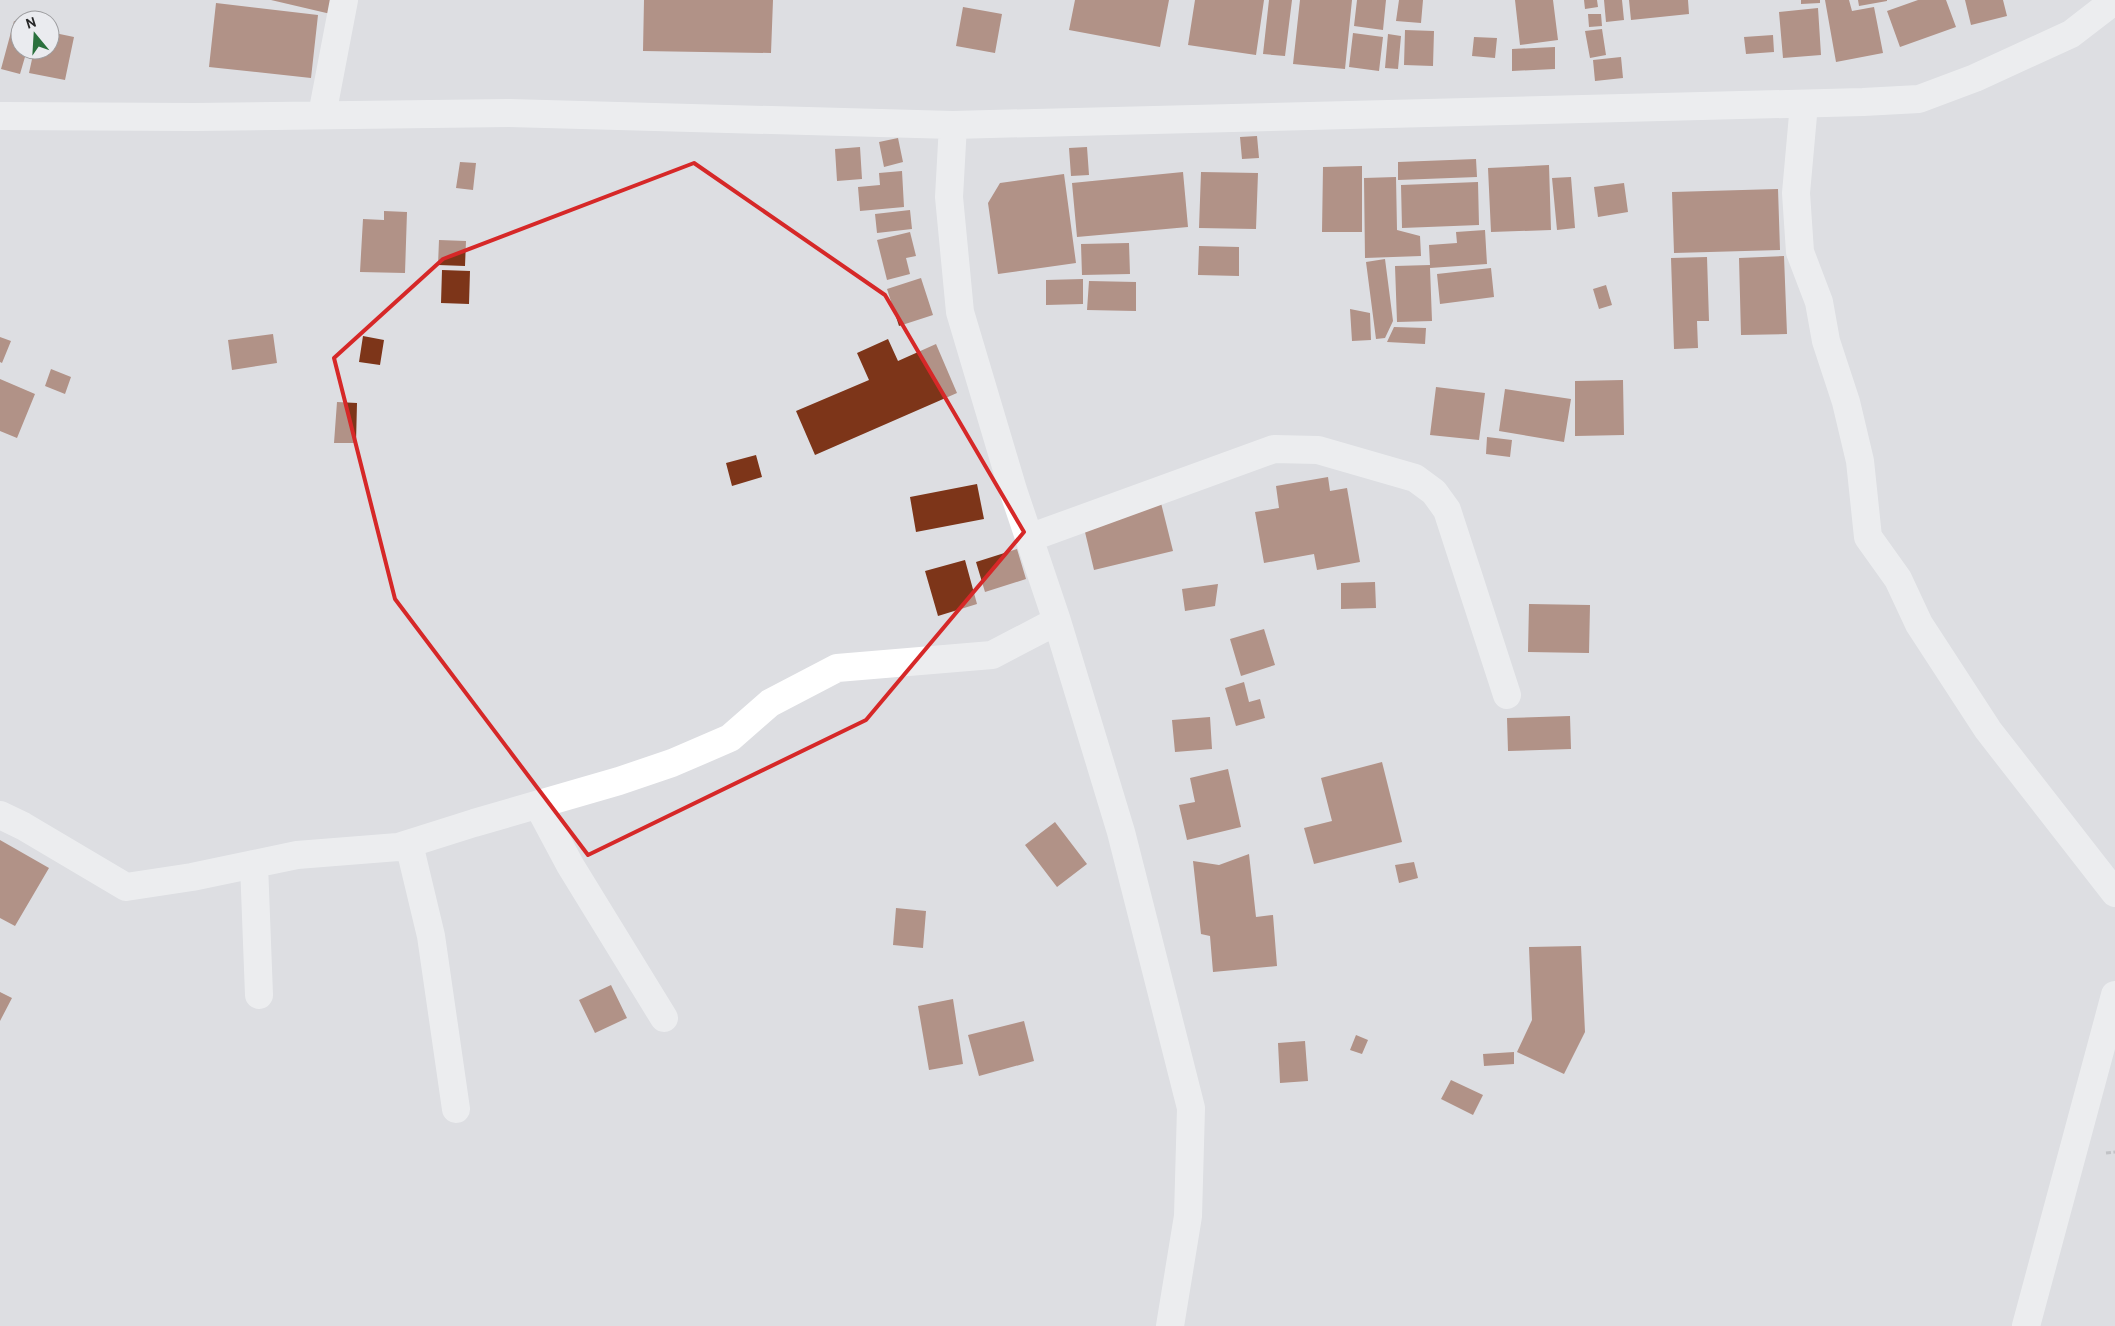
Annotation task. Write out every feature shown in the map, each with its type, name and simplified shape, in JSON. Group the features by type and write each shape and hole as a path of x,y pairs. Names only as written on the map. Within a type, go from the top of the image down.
{"street":[{"path":"322,115 340,12 344,0"},
{"path":"0,116 509,113 953,125 1804,104 1919,99 1975,78 2071,34 2115,0"},
{"path":"1804,104 1796,193 1800,252 1819,302 1826,341 1846,402 1860,461 1868,537 1898,579 1919,624 1988,730 2115,893"},
{"path":"953,125 948,197 960,312 1057,620 1121,832 1191,1108 1188,1216 1170,1326"},
{"path":"1030,538 1274,449 1318,450 1415,478 1434,492 1447,510 1507,695"},
{"path":"0,815 23,826 126,887 192,877 297,855 398,847 619,781 672,763 730,738 770,703 837,668 992,655 1057,620"},
{"path":"538,805 570,865 664,1018"},
{"path":"409,844 431,936 456,1109"},
{"path":"254,864 259,995"},
{"path":"2026,1326 2115,995"}],"highlighted area":[{"path":"694,163 885,295 1024,532 866,720 588,855 395,599 334,358 443,259"}],"building":[{"path":"271,0 339,0 335,15"},
{"path":"644,0 773,0 771,53 643,51"},
{"path":"1075,0 1169,0 1160,47 1069,30"},
{"path":"1195,0 1264,0 1256,55 1188,45"},
{"path":"1269,0 1292,0 1285,56 1263,54"},
{"path":"1300,0 1352,0 1345,69 1293,64"},
{"path":"1357,0 1386,0 1383,30 1354,26"},
{"path":"1399,0 1423,0 1421,23 1396,21"},
{"path":"1515,0 1553,0 1558,40 1520,45"},
{"path":"1584,0 1597,0 1598,7 1585,9"},
{"path":"1604,0 1622,0 1624,20 1606,22"},
{"path":"1629,0 1688,0 1689,14 1631,20"},
{"path":"1801,0 1820,0 1820,3 1801,4"},
{"path":"1825,0 1849,0 1852,11 1874,7 1883,53 1836,62"},
{"path":"1858,0 1887,0 1887,1 1859,6"},
{"path":"1918,0 1946,0 1956,27 1900,47 1887,11"},
{"path":"1965,0 2003,0 2007,16 1971,25"},
{"path":"216,3 318,15 311,78 209,67"},
{"path":"963,7 1002,14 995,53 956,46"},
{"path":"1818,8 1821,55 1783,58 1779,12"},
{"path":"1588,14 1601,14 1602,26 1589,27"},
{"path":"1602,29 1606,55 1590,58 1585,31"},
{"path":"1405,30 1434,31 1433,66 1404,65"},
{"path":"1353,33 1383,37 1379,71 1349,67"},
{"path":"60,34 74,37 65,80 29,73 32,60 60,60"},
{"path":"1388,34 1401,36 1398,69 1385,68"},
{"path":"1773,35 1774,52 1746,54 1744,37"},
{"path":"10,36 10,60 24,60 20,74 1,69"},
{"path":"1474,37 1497,38 1495,58 1472,56"},
{"path":"1555,47 1555,69 1512,71 1512,49"},
{"path":"1621,57 1623,78 1595,81 1593,60"},
{"path":"1257,136 1259,158 1242,159 1240,137"},
{"path":"898,138 903,162 884,167 879,142"},
{"path":"860,147 862,179 837,181 835,149"},
{"path":"1087,147 1089,175 1071,176 1069,148"},
{"path":"1476,159 1477,177 1398,180 1398,162"},
{"path":"460,162 476,163 473,190 456,188"},
{"path":"1549,165 1551,230 1491,232 1488,168"},
{"path":"1362,166 1362,232 1322,232 1323,167"},
{"path":"902,171 904,207 860,211 858,187 880,185 879,173"},
{"path":"1183,172 1188,227 1077,237 1072,183"},
{"path":"1201,172 1258,173 1256,229 1199,228"},
{"path":"1064,174 1076,263 998,274 988,203 1000,183"},
{"path":"1396,177 1397,230 1420,236 1421,256 1365,258 1364,178"},
{"path":"1571,177 1575,228 1557,230 1552,178"},
{"path":"1478,182 1479,225 1402,228 1401,185"},
{"path":"1624,183 1628,212 1598,217 1594,187"},
{"path":"1778,189 1780,250 1674,253 1672,192"},
{"path":"910,210 912,229 877,233 875,214"},
{"path":"384,211 407,212 405,273 360,272 363,219 384,220"},
{"path":"1485,230 1487,264 1430,268 1432,321 1397,322 1395,266 1430,265 1429,245 1457,243 1456,232"},
{"path":"910,232 916,256 906,258 910,274 887,280 877,240"},
{"path":"439,240 466,241 465,266 438,265"},
{"path":"1129,243 1130,274 1082,275 1081,244"},
{"path":"1199,246 1239,247 1239,276 1198,275"},
{"path":"1784,256 1787,334 1741,335 1739,258"},
{"path":"1707,257 1709,321 1697,321 1698,348 1674,349 1671,258"},
{"path":"1385,259 1393,321 1385,338 1376,339 1366,262"},
{"path":"1491,268 1494,297 1440,304 1437,274"},
{"path":"442,270 470,271 469,304 441,303"},
{"path":"921,278 933,315 899,326 887,289"},
{"path":"1083,279 1083,304 1046,305 1046,280"},
{"path":"1089,281 1136,282 1136,311 1087,310"},
{"path":"1606,285 1612,305 1599,309 1593,289"},
{"path":"1350,309 1370,313 1371,340 1352,341"},
{"path":"1394,327 1426,328 1425,344 1387,342"},
{"path":"273,334 277,363 232,370 228,340"},
{"path":"363,336 384,340 380,365 359,362"},
{"path":"0,337 11,341 2,363 0,362"},
{"path":"888,339 898,361 936,344 957,393 815,455 796,411 869,380 857,353"},
{"path":"51,369 71,377 65,394 45,386"},
{"path":"0,379 35,394 17,438 0,431"},
{"path":"1623,380 1624,435 1575,436 1575,381"},
{"path":"1436,387 1485,393 1479,440 1430,435"},
{"path":"1505,389 1571,399 1564,442 1499,431"},
{"path":"337,402 357,403 356,443 334,443"},
{"path":"1487,437 1512,440 1510,457 1486,454"},
{"path":"756,455 762,477 732,486 726,463"},
{"path":"1328,477 1330,491 1347,488 1360,562 1317,570 1314,554 1264,563 1255,512 1279,508 1276,486"},
{"path":"977,484 984,519 916,532 910,497"},
{"path":"1158,491 1173,551 1094,570 1080,511"},
{"path":"1017,549 1026,579 985,592 976,562"},
{"path":"965,560 977,604 938,616 925,571"},
{"path":"1375,582 1376,608 1341,609 1341,583"},
{"path":"1218,584 1215,606 1185,611 1182,589"},
{"path":"1529,604 1590,605 1589,653 1528,652"},
{"path":"1264,629 1275,665 1241,676 1230,639"},
{"path":"1244,682 1249,702 1260,699 1265,718 1236,726 1225,688"},
{"path":"1570,716 1571,749 1508,751 1507,718"},
{"path":"1210,717 1212,749 1175,752 1172,720"},
{"path":"1382,762 1402,842 1314,864 1304,828 1332,821 1321,778"},
{"path":"1228,769 1241,827 1187,840 1179,805 1195,802 1190,778"},
{"path":"1055,822 1087,864 1057,887 1025,845"},
{"path":"0,840 49,868 15,926 0,918"},
{"path":"1249,854 1256,917 1273,915 1277,966 1213,972 1210,936 1201,934 1193,861 1219,865"},
{"path":"1414,862 1418,878 1399,883 1395,865"},
{"path":"896,908 926,911 923,948 893,945"},
{"path":"1581,946 1585,1032 1564,1074 1517,1052 1532,1020 1529,947"},
{"path":"611,985 627,1018 595,1033 579,1000"},
{"path":"0,992 12,998 0,1021"},
{"path":"953,999 963,1064 929,1070 918,1006"},
{"path":"1024,1021 1034,1061 979,1076 968,1035"},
{"path":"1356,1035 1368,1040 1362,1054 1350,1050"},
{"path":"1305,1041 1308,1081 1280,1083 1278,1043"},
{"path":"1514,1052 1514,1064 1484,1066 1483,1054"},
{"path":"1451,1080 1483,1095 1473,1115 1441,1099"}]}
